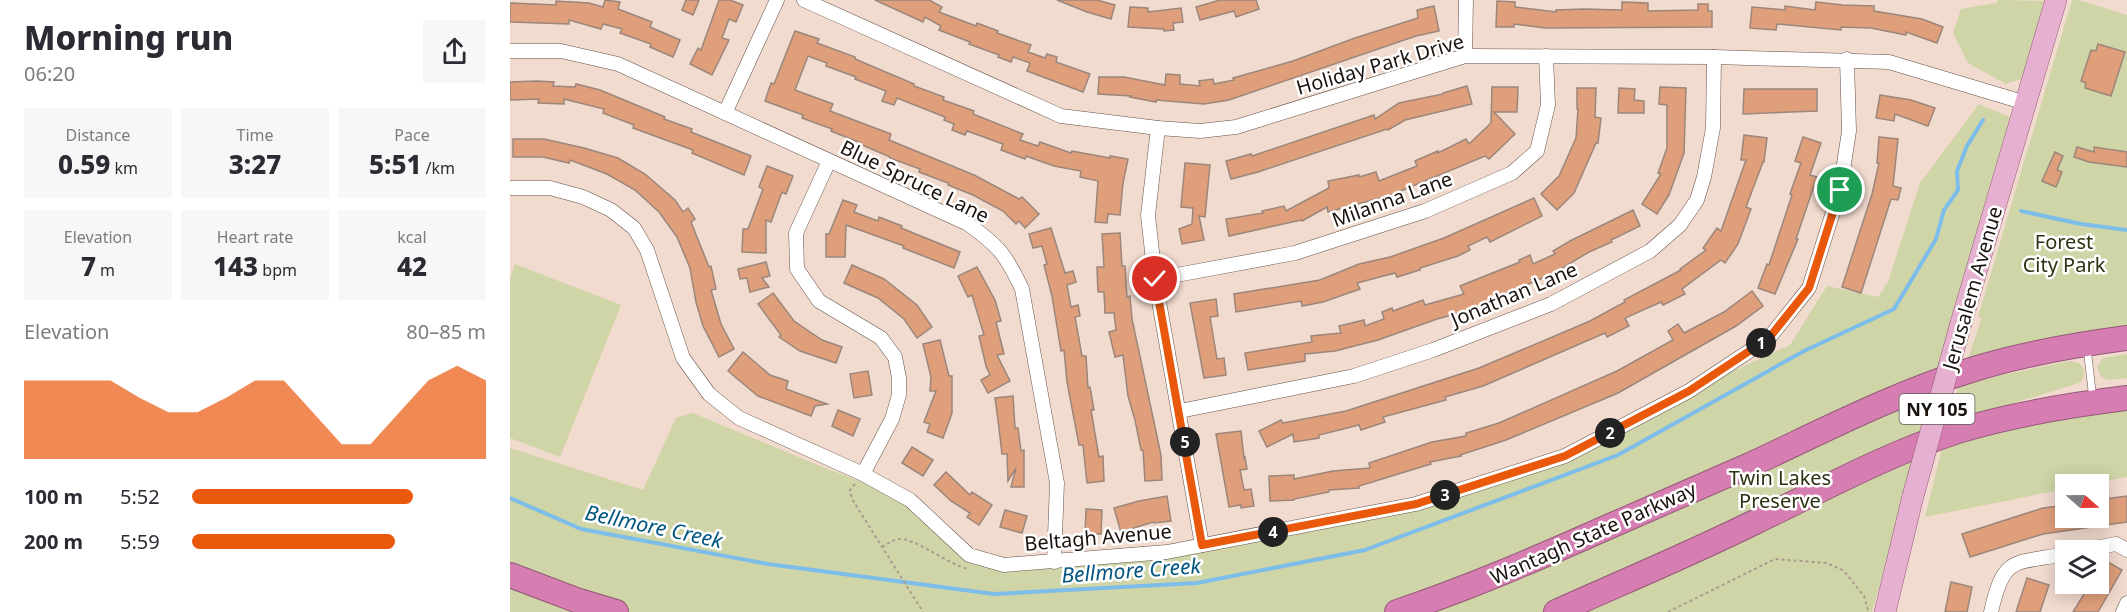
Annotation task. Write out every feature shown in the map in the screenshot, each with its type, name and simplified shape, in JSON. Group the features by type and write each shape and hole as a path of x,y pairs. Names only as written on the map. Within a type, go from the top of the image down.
{"highway":[{"name":"Wantagh State Parkway","path":"1397,612 1492,578 1738,470 1869,408 1921,387 1972,369 2026,355 2127,338"},
{"path":"1556,612 1755,522 1858,470 1906,450 1958,431 2020,415 2127,398"},
{"path":"510,575 576,600 616,612"}],"main road":[{"name":"Jerusalem Avenue","path":"1885,612 1913,496 1961,323 2056,0"}],"street":[{"path":"725,113 777,0"},
{"name":"Holiday Park Drive","path":"804,0 1061,116 1158,129 1200,131 1236,127 1465,56 1714,57 1889,62 2025,103"},
{"path":"1465,56 1466,0"},
{"name":"Blue Spruce Lane","path":"510,51 561,51 618,64 968,224 994,242 1009,262 1023,290 1057,483 1054,562"},
{"name":"Milanna Lane","path":"1155,279 1295,253 1425,211 1512,173 1538,151 1548,105 1546,56"},
{"name":"Jonathan Lane","path":"1180,411 1354,376 1433,350 1551,304 1650,251 1680,225 1697,200 1704,177 1713,128 1714,57"},
{"name":"Beltagh Avenue","path":"510,188 550,188 583,197 610,210 634,228 647,250 683,358 709,394 739,417 863,474 909,500 969,555 1004,565 1167,552 1416,504 1565,456 1689,391 1769,338 1809,288 1840,190 1849,130 1847,59"},
{"path":"1158,129 1148,215 1155,279 1202,545"},
{"path":"829,161 796,233 797,269 819,302 881,338 895,357 898,378 899,395 892,418 863,474"},
{"path":"2109,545 2116,544 2127,549"},
{"path":"1991,612 1997,585 2004,572 2015,564 2055,556"},
{"path":"2123,612 2127,603"}],"lane":[{"path":"2087,343 2093,402"}],"path":[{"path":"863,474 850,490 852,499 923,612"},
{"path":"882,547 893,540 902,539 943,560 966,569 976,570"},
{"path":"1668,612 1775,559 1827,563 1844,572 1864,596 1869,612"}],"green space":[{"path":"1998,0 2044,1 2024,78 2006,84 1968,63 1953,33 1961,9 1996,3"},
{"name":"Forest City Park","path":"2072,0 2079,0 2127,15 2127,328 1968,359 1982,317 1978,317"},
{"name":"Twin Lakes Preserve","path":"1979,104 2010,117 1979,224 1983,226 1872,612 510,612 510,448 643,490 676,418 693,413 815,464 910,500 969,555 1004,565 1167,552 1416,504 1565,456 1689,391 1790,345 1827,286 1878,297 1888,282 1920,183"},
{"path":"515,264 621,305 560,457 510,438 510,278"},
{"path":"2127,354 2127,378 2108,380 2101,377 2097,367 2103,358"},
{"path":"2070,361 2079,363 2083,368 2084,375 2079,383 1949,423 1959,384"},
{"path":"2127,408 2127,477 2109,480 2109,474 2055,474 2055,491 1925,517 1942,448 2058,418"}],"building":[{"path":"605,0 620,2 618,9 652,22 650,27 680,40 673,57 650,47 651,44 620,33 622,29 603,24 601,29 569,20 569,24 510,22 510,3 556,5 556,1 589,3 603,7"},
{"path":"686,0 699,0 693,15 682,10"},
{"path":"719,0 730,0 743,5 736,22 729,19 722,38 729,40 712,75 690,64 698,48 701,50"},
{"path":"875,0 929,0 942,7 939,12 976,26 977,23 1031,45 1028,52 1045,58 1047,54 1057,57 1056,62 1090,74 1083,92 1027,71 1030,63 1013,57 1011,62 998,57 999,55 939,30 941,26 925,17 923,22"},
{"path":"1057,0 1097,0 1115,5 1111,19"},
{"path":"1220,0 1256,0 1259,9 1236,17 1234,11 1200,20 1196,7"},
{"path":"1497,1 1515,2 1515,7 1556,12 1556,10 1584,9 1622,10 1622,2 1648,3 1648,11 1698,10 1698,4 1708,4 1708,11 1712,11 1712,27 1545,28 1514,24 1514,27 1496,27"},
{"path":"1816,2 1874,6 1874,11 1922,19 1943,27 1937,43 1906,32 1906,35 1871,28 1841,27 1841,30 1777,24 1776,30 1750,28 1752,7 1785,10 1785,6 1815,10"},
{"path":"1434,6 1439,31 1416,36 1229,100 1204,104 1156,100 1156,102 1131,96 1098,94 1099,77 1124,77 1165,85 1166,74 1180,75 1180,84 1200,86 1199,81 1213,79 1214,84 1234,80 1233,78 1293,61 1418,18 1417,10"},
{"path":"1130,7 1148,8 1148,12 1181,8 1183,22 1173,23 1174,30 1164,31 1164,29 1128,27"},
{"path":"795,31 819,39 817,43 855,57 914,86 944,97 943,100 974,111 973,114 1023,134 1020,140 1038,146 1040,142 1071,153 1072,151 1128,159 1120,215 1108,214 1107,223 1095,222 1098,181 1080,177 1081,171 1054,166 1026,156 1025,159 1001,150 1003,144 967,131 965,135 952,130 954,124 944,120 945,117 897,98 894,105 882,101 886,91 808,56 795,90 833,104 830,111 891,134 889,140 974,175 1019,199 1022,197 1039,214 1025,228 1019,221 1016,224 1003,211 948,183 919,172 920,169 890,158 831,131 832,129 802,118 803,115 765,101"},
{"path":"2098,44 2125,52 2111,96 2085,88 2086,83 2081,81 2091,50 2096,51"},
{"path":"510,82 554,82 553,86 575,87 576,84 600,90 692,129 691,132 751,156 744,175 692,153 693,150 633,128 634,125 603,113 604,109 564,99 564,104 538,103 539,99 510,100"},
{"path":"1467,86 1472,104 1405,120 1388,130 1231,179 1226,161 1251,154 1252,156 1374,115 1375,119 1399,103 1443,94"},
{"path":"1492,87 1518,87 1517,112 1494,112 1515,134 1489,159 1485,156 1391,195 1328,212 1327,207 1302,221 1229,236 1226,219 1263,213 1262,211 1284,206 1286,211 1329,188 1328,181 1376,172 1379,181 1417,166 1415,161 1466,139 1469,144 1491,123"},
{"path":"1660,87 1686,88 1684,153 1669,195 1657,214 1642,204 1661,174 1658,173 1667,148 1667,105 1659,104"},
{"path":"1577,88 1596,88 1595,117 1601,118 1598,143 1596,143 1574,193 1557,210 1541,194 1559,176 1576,138"},
{"path":"1619,88 1635,89 1634,100 1644,101 1644,113 1618,113"},
{"path":"1744,89 1817,89 1817,111 1743,114"},
{"path":"1880,95 1911,100 1935,108 1928,126 1895,114 1894,121 1876,118"},
{"path":"1744,135 1767,138 1764,162 1746,207 1751,209 1738,244 1725,263 1721,260 1682,289 1685,294 1663,305 1661,302 1625,318 1629,326 1607,337 1605,333 1483,386 1445,397 1446,400 1383,417 1385,422 1361,430 1359,425 1319,435 1319,438 1294,442 1293,434 1267,447 1259,431 1281,420 1283,423 1346,411 1479,368 1590,321 1681,270 1706,250 1703,248 1717,228 1721,231 1746,160 1741,160"},
{"path":"1803,137 1821,143 1810,175 1817,177 1796,239 1798,239 1775,294 1758,288 1767,264 1769,265 1792,195 1790,194 1801,163 1795,161"},
{"path":"1879,137 1898,139 1893,186 1901,188 1898,200 1891,199 1861,293 1842,287 1872,194 1879,163 1877,163"},
{"path":"513,139 544,139 618,158 645,174 675,200 683,212 688,208 695,219 691,222 709,267 711,266 716,289 711,290 721,324 734,349 719,357 703,326 690,268 677,237 659,212 635,190 607,174 570,160 569,163 543,157 513,157"},
{"path":"2077,147 2094,152 2094,147 2127,152 2127,167 2089,162 2074,157"},
{"path":"2055,152 2063,156 2057,170 2062,172 2056,187 2042,181"},
{"path":"1185,163 1210,165 1205,217 1199,216 1204,240 1182,244 1179,229 1192,224 1193,208 1181,207"},
{"path":"767,166 793,176 786,194 782,192 771,222 766,220 766,253 742,252 743,229 748,229 763,189 759,187"},
{"path":"1534,198 1542,216 1490,242 1487,237 1468,246 1470,250 1458,256 1397,277 1395,273 1357,283 1360,289 1323,302 1302,306 1301,301 1236,312 1234,294 1320,280 1359,264 1390,257 1444,238"},
{"path":"843,200 857,205 854,212 878,221 879,217 960,252 954,268 903,248 904,246 846,225 845,257 826,257 826,234 829,234"},
{"path":"1633,210 1640,226 1554,273 1467,311 1378,340 1335,351 1305,354 1305,361 1248,370 1245,353 1312,342 1311,336 1341,333 1339,326 1364,320 1365,326 1384,319 1382,312 1392,308 1393,311 1423,300 1425,305 1464,294 1460,286 1520,262 1519,260 1530,255 1533,264 1555,254 1553,251 1570,241"},
{"path":"1051,228 1065,273 1073,271 1076,282 1067,285 1071,307 1078,305 1080,316 1075,317 1082,356 1086,356 1088,388 1090,387 1094,410 1091,410 1099,457 1103,456 1104,481 1087,483 1083,445 1079,445 1067,382 1064,350 1061,351 1052,296 1044,265 1047,264 1042,246 1033,248 1029,234"},
{"path":"1120,233 1127,297 1130,296 1132,319 1161,455 1162,480 1145,481 1143,450 1141,450 1128,396 1123,355 1115,357 1109,332 1116,330 1114,313 1105,313 1104,292 1098,292 1097,267 1104,267 1102,234"},
{"path":"766,262 770,276 762,278 769,287 750,292 747,278 740,279 738,269"},
{"path":"852,265 884,279 917,305 932,327 917,338 904,319 878,298 844,283"},
{"path":"977,267 995,300 1001,321 996,322 1004,354 997,355 1010,381 988,393 981,380 990,375 979,336 984,335 972,295 968,297 958,276"},
{"path":"1752,291 1763,306 1736,326 1618,393 1506,440 1461,456 1430,462 1431,464 1359,486 1359,488 1329,490 1329,492 1294,500 1270,501 1269,476 1294,475 1294,479 1333,471 1370,468 1369,463 1432,442 1466,436 1466,433 1499,423 1617,371 1673,340 1668,331 1678,324 1684,333 1724,312"},
{"path":"773,293 794,321 822,340 842,347 836,363 800,351 779,337 781,335 758,304"},
{"path":"1216,299 1218,316 1210,317 1217,359 1224,358 1226,375 1204,378 1190,303"},
{"path":"940,340 949,376 952,376 952,413 943,438 927,432 930,424 924,422 936,391 930,391 931,377 923,344"},
{"path":"743,352 770,375 788,381 786,389 827,404 815,406 811,416 758,396 728,371"},
{"path":"868,371 872,395 854,398 850,374"},
{"path":"1013,396 1015,428 1018,428 1021,451 1024,450 1024,487 1011,487 1016,468 1008,481 1007,454 1002,454 995,398"},
{"path":"838,410 860,419 853,436 832,426"},
{"path":"1241,431 1247,469 1240,470 1244,490 1251,489 1254,506 1241,508 1241,505 1229,507 1216,434"},
{"path":"912,447 933,460 923,476 902,463"},
{"path":"946,472 970,495 972,492 992,505 979,525 967,517 970,513 951,501 934,485"},
{"path":"1167,496 1171,521 1153,522 1121,532 1114,508"},
{"path":"2127,496 2127,522 2109,525 2109,498"},
{"path":"2055,506 2055,528 2085,528 2043,534 1970,557 1962,534 2043,508"},
{"path":"1086,509 1102,510 1101,534 1085,534"},
{"path":"1005,510 1027,516 1022,533 1000,527"},
{"path":"2109,563 2122,570 2109,593"},
{"path":"2027,578 2049,585 2040,612 2016,612"},
{"path":"1951,582 1972,587 1967,612 1945,612"},
{"path":"2084,594 2108,594 2098,612 2073,612"}],"waterway":[{"name":"Bellmore Creek","path":"510,498 581,529 768,564 994,594 1197,583 1365,550 1618,455 1804,351 1894,309 1936,239 1944,210 1958,190 1957,171 1967,146 1983,120"},
{"name":"Bellmore Creek","path":"2021,211 2081,224 2127,230"}],"route":[{"path":"1155,279 1202,545 1416,504 1565,456 1689,391 1769,338 1809,288 1840,190"}]}
